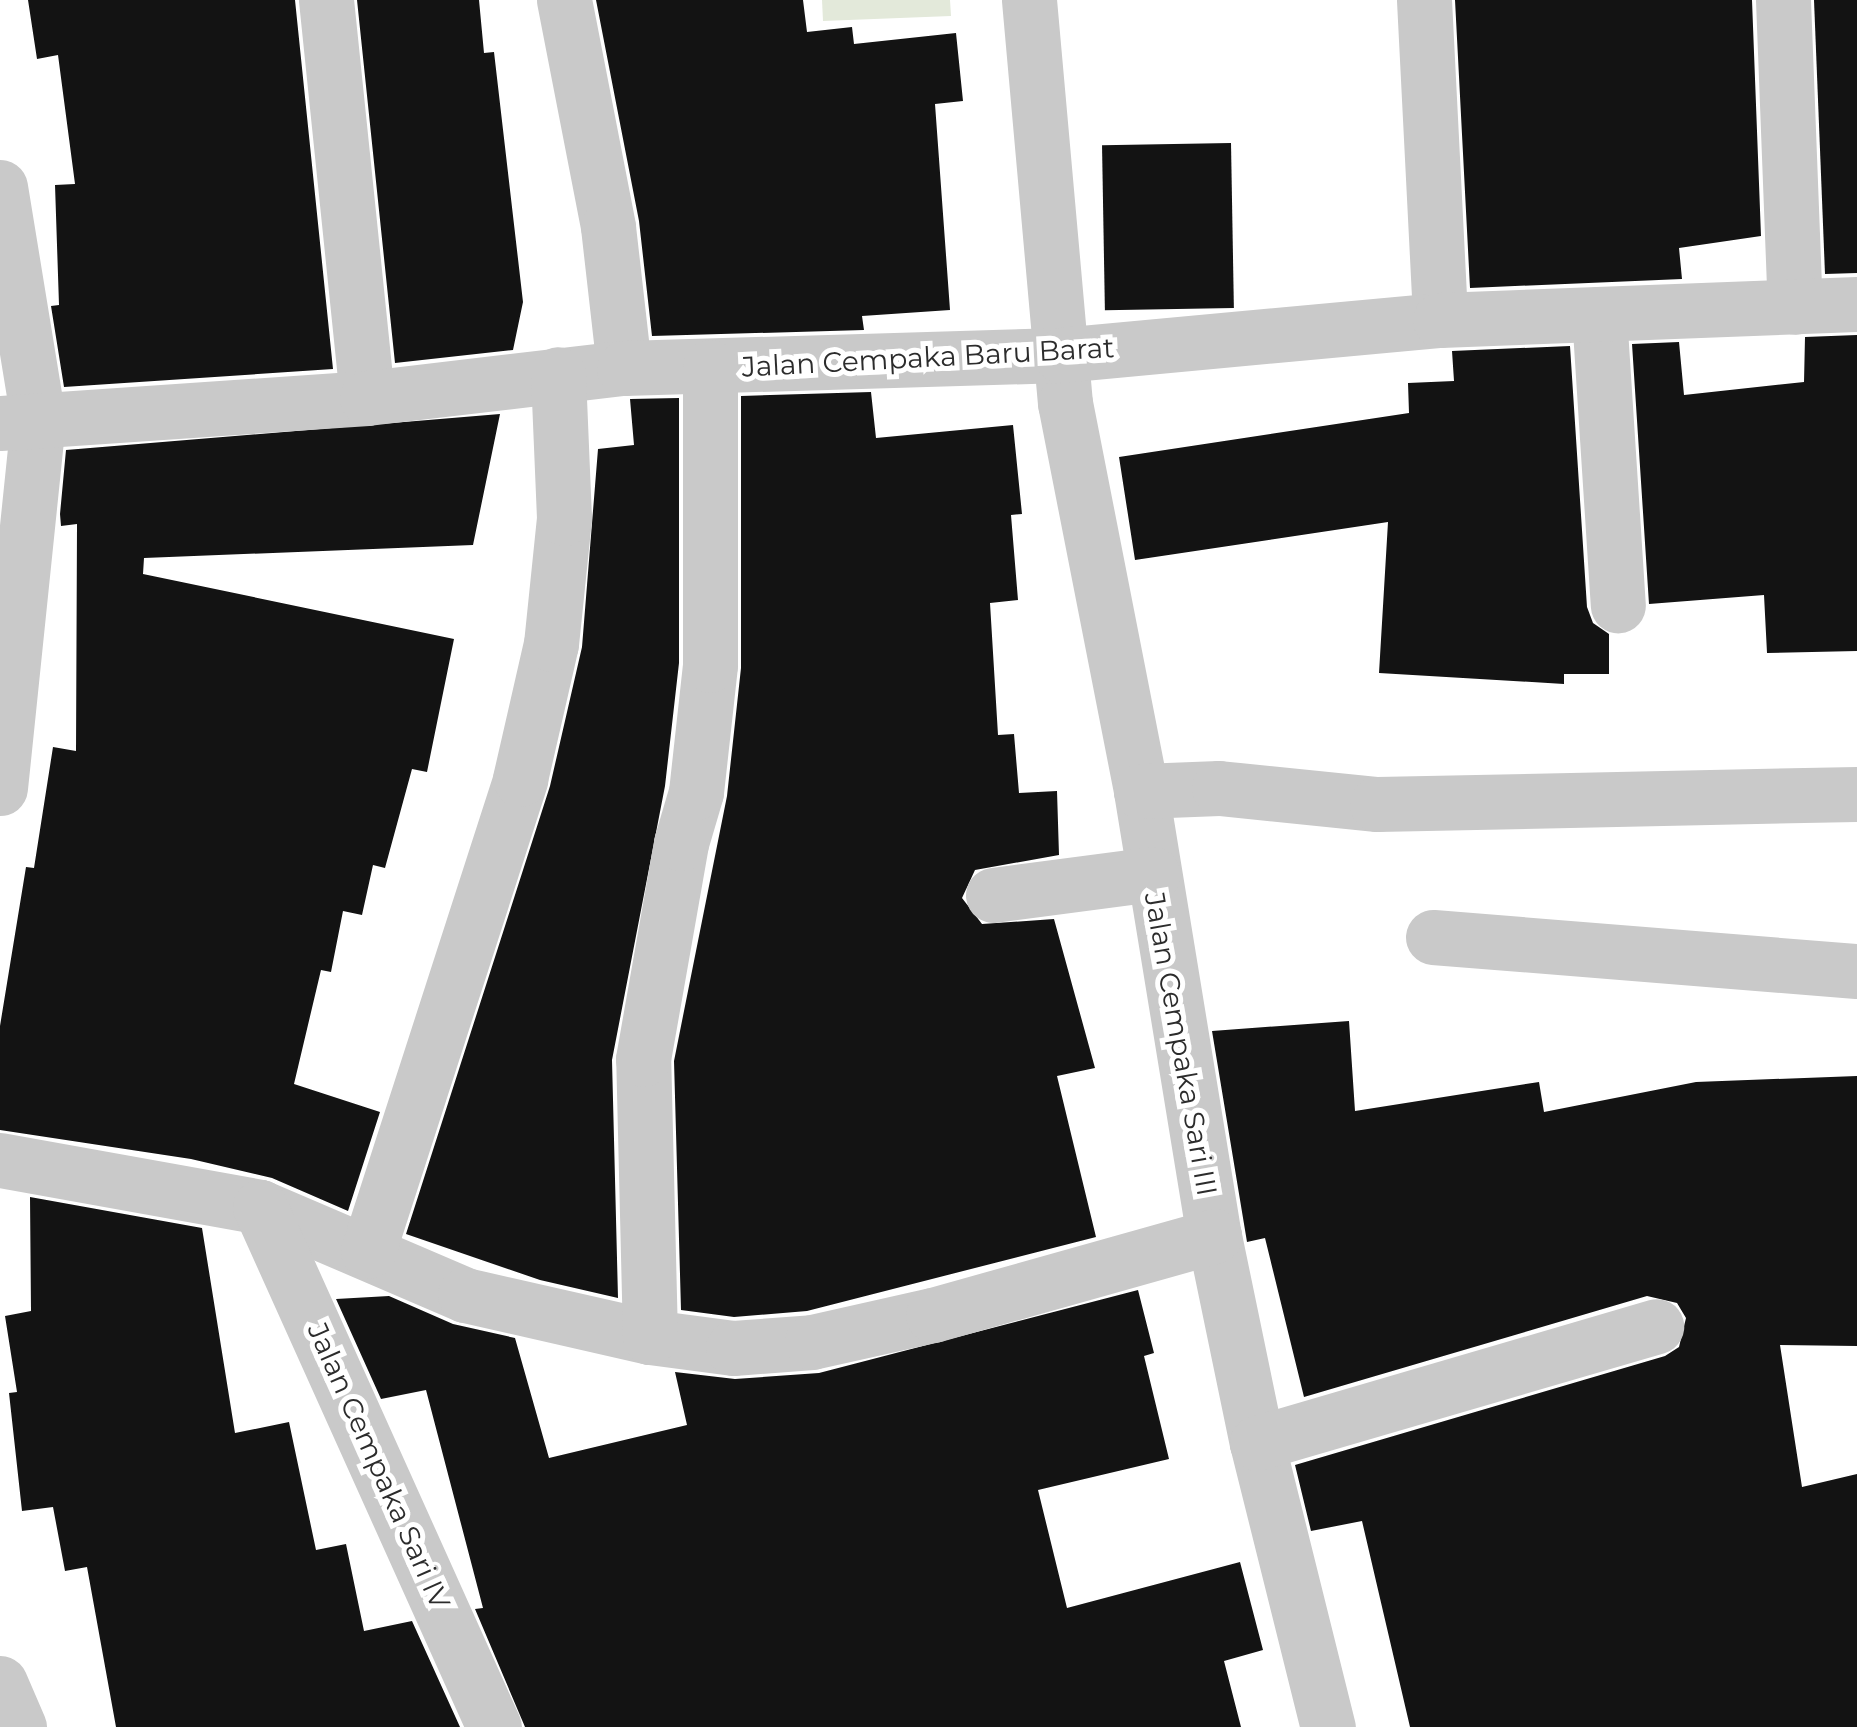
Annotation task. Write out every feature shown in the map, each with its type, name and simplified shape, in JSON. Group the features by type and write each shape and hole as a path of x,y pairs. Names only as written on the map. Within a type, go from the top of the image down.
{"street":[{"path":"326,0 367,398"},
{"path":"564,0 608,227 624,368"},
{"name":"Jalan Cempaka Sari III","path":"1029,0 1061,355 1140,791 1214,1236 1257,1443 1328,1727"},
{"path":"1424,0 1440,320"},
{"path":"1783,0 1794,307"},
{"path":"0,187 19,422 0,788"},
{"name":"Jalan Cempaka Baru Barat","path":"19,422 367,398 624,368 1061,355 1440,320 1857,304"},
{"path":"1600,314 1618,605"},
{"path":"650,1338 643,1059 696,792 710,665 710,368"},
{"path":"368,1251 520,779 550,644 564,518 558,374"},
{"path":"1140,791 1219,788 1377,804 1857,794"},
{"path":"993,895 1152,874"},
{"path":"1433,937 1857,972"},
{"path":"0,1160 260,1207 465,1295 650,1338 733,1348 812,1342 1214,1236"},
{"name":"Jalan Cempaka Sari IV","path":"260,1207 494,1727"},
{"path":"1257,1443 1656,1326"},
{"path":"0,1683 19,1727"}],"green space":[{"path":"822,0 950,0 951,16 823,21"}],"building":[{"path":"28,0 295,0 333,369 64,387 51,306 59,305 55,185 75,184 58,55 37,59"},
{"path":"357,0 479,0 484,53 494,52 523,302 513,350 395,363"},
{"path":"596,0 803,0 807,32 852,27 854,44 956,33 963,101 935,104 950,310 862,316 864,330 652,336 639,221"},
{"path":"1455,0 1752,0 1761,236 1679,248 1682,279 1470,288"},
{"path":"1814,0 1857,0 1857,273 1825,274"},
{"path":"1231,143 1234,308 1105,310 1102,145"},
{"path":"1857,335 1857,651 1767,653 1764,595 1649,604 1632,344 1679,342 1684,395 1804,382 1805,337"},
{"path":"1570,346 1587,607 1593,623 1609,634 1609,674 1564,674 1564,684 1379,673 1388,522 1135,560 1119,457 1409,413 1408,383 1454,381 1452,351"},
{"path":"871,392 876,438 1013,425 1022,514 1011,515 1018,600 990,603 998,735 1014,734 1019,793 1057,791 1059,855 975,870 962,898 982,924 1054,919 1095,1068 1057,1076 1096,1237 807,1311 734,1317 681,1310 674,1061 727,796 741,668 741,396"},
{"path":"679,398 679,663 665,786 612,1060 618,1298 540,1280 406,1234 550,786 582,647 598,449 634,445 630,399"},
{"path":"500,414 473,545 144,558 143,574 454,639 427,772 412,769 385,868 373,865 362,915 343,911 331,972 321,970 294,1084 380,1112 348,1211 272,1178 191,1159 0,1130 0,1026 26,867 34,868 53,747 76,751 77,524 61,526 66,450"},
{"path":"1349,1021 1355,1111 1539,1082 1544,1112 1696,1082 1857,1076 1857,1346 1780,1345 1802,1487 1857,1474 1857,1727 1410,1727 1362,1521 1311,1531 1295,1465 1665,1356 1679,1347 1686,1318 1677,1303 1647,1296 1304,1397 1265,1238 1247,1242 1212,1031"},
{"path":"30,1197 202,1228 235,1433 289,1422 316,1550 346,1544 364,1631 412,1621 460,1727 116,1727 87,1567 65,1571 53,1507 22,1511 9,1393 17,1392 5,1316 31,1311"},
{"path":"1138,1290 1154,1353 1144,1356 1169,1459 1038,1490 1067,1608 1240,1562 1263,1650 1224,1661 1241,1727 525,1727 475,1609 483,1608 426,1390 381,1399 336,1299 389,1296 453,1324 515,1338 549,1458 687,1425 675,1372 735,1379 819,1373"}]}
